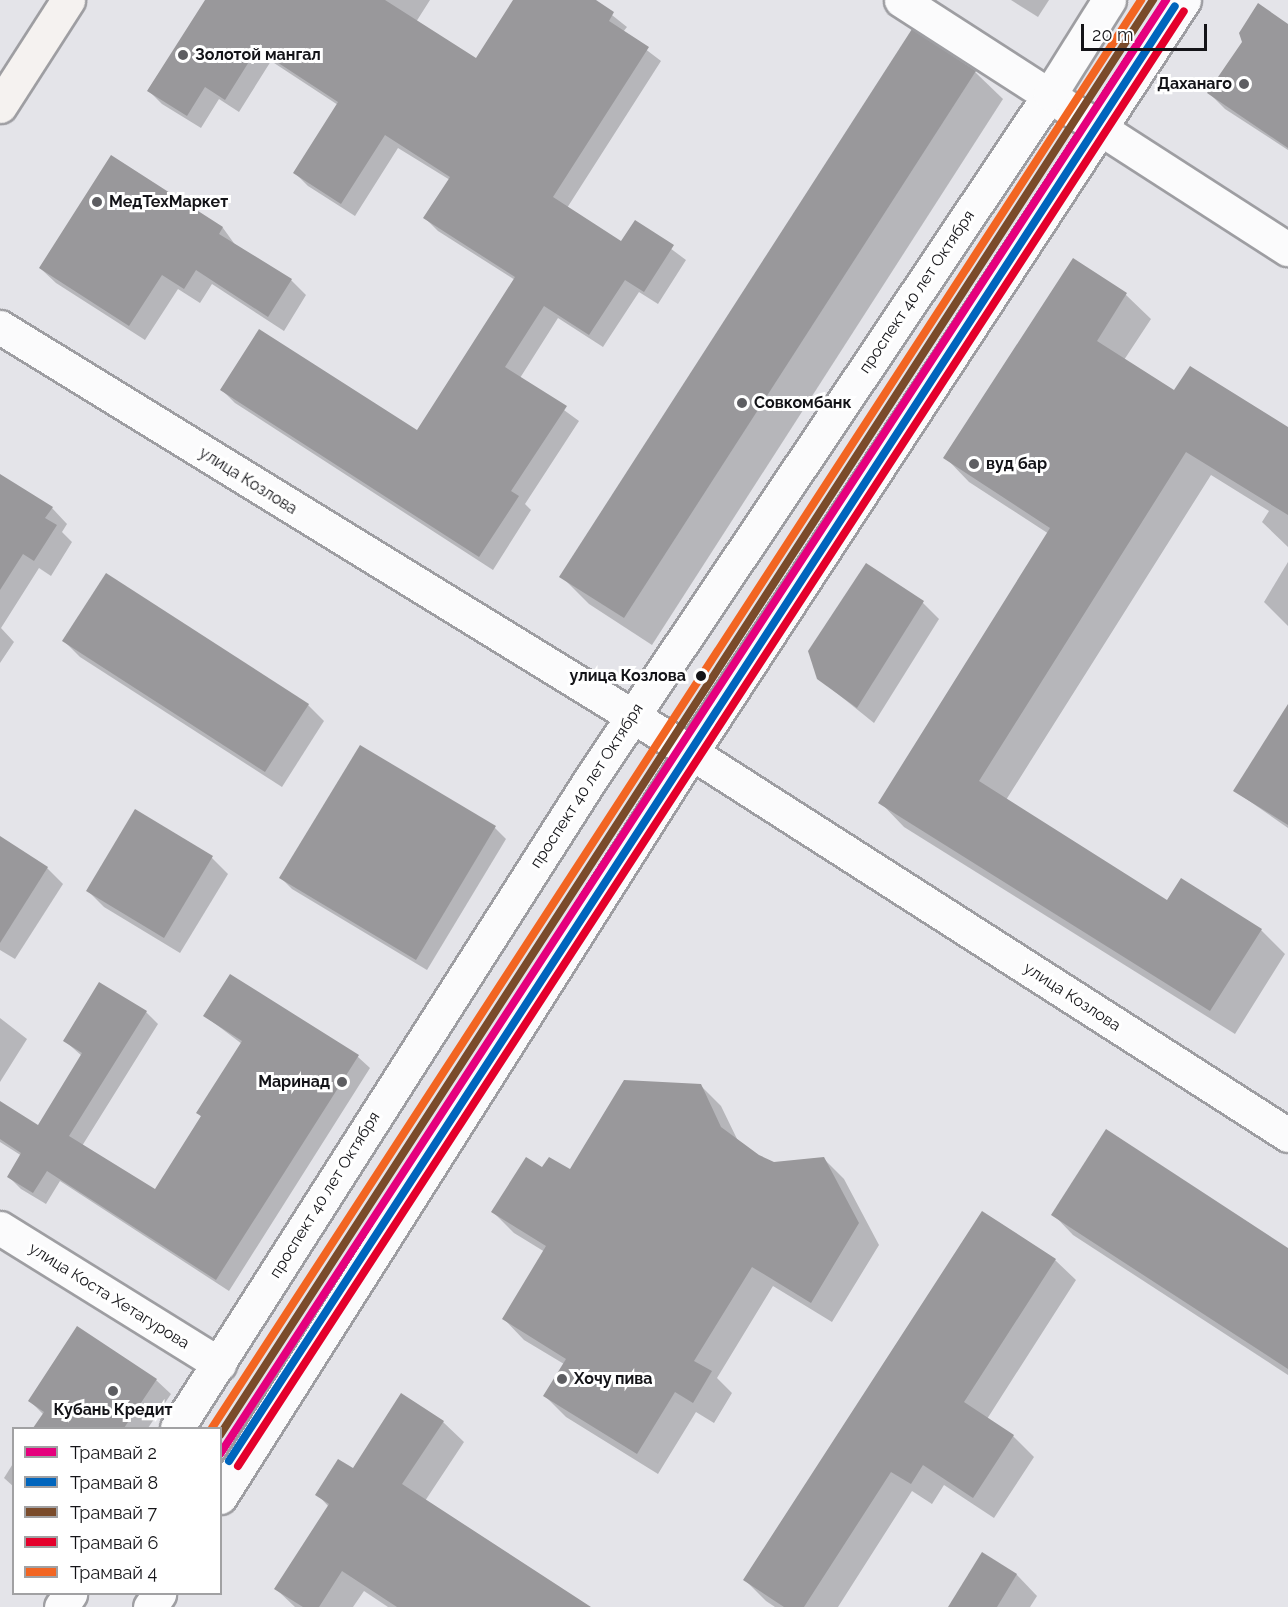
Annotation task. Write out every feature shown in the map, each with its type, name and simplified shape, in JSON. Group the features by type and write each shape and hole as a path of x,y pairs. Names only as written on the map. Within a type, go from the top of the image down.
{"main road":[{"path":"0,106 68,0"}],"street":[{"path":"901,0 1288,249"},
{"name":"проспект 40 лет Октября","path":"178,1427 416,1049 631,718 1050,94 1108,0"},
{"path":"222,1494 691,753 1184,0"},
{"name":"улица Козлова","path":"0,327 691,753 1288,1135"},
{"name":"улица Коста Хетагурова","path":"0,1228 219,1364"}],"building":[{"path":"205,0 385,0 476,58 513,0 596,0 614,12 609,21 649,47 553,197 621,241 635,220 674,245 644,292 625,280 589,335 544,306 505,367 567,406 511,491 519,496 479,557 220,390 259,329 417,430 515,277 423,218 450,177 385,135 341,204 293,173 338,102 257,49 225,100 205,87 187,116 147,91"},
{"path":"1258,3 1288,24 1288,148 1207,93 1242,42 1239,33"},
{"path":"912,29 976,71 624,618 559,577"},
{"path":"111,155 223,227 219,234 292,279 268,317 196,270 184,289 162,275 129,326 39,268"},
{"path":"1073,258 1127,293 1097,341 1174,390 1190,366 1288,427 1288,515 1186,452 979,781 1167,900 1181,878 1262,929 1210,1011 878,803 1050,528 943,458"},
{"path":"0,474 53,507 45,518 57,525 34,561 23,554 0,590"},
{"path":"866,563 924,601 857,708 817,679 808,651"},
{"path":"106,573 309,704 265,772 62,641"},
{"path":"1288,704 1288,825 1233,791"},
{"path":"360,745 496,826 416,960 279,878"},
{"path":"135,809 213,856 164,938 86,891"},
{"path":"0,836 48,867 0,943"},
{"path":"230,974 359,1055 216,1280 47,1171 33,1193 7,1177 21,1153 0,1139 0,1101 38,1125 82,1053 63,1041 99,982 147,1011 69,1136 155,1189 201,1116 196,1113 242,1041 203,1016"},
{"path":"624,1080 701,1084 721,1127 759,1155 774,1162 824,1157 859,1223 811,1303 752,1267 694,1361 712,1371 693,1403 675,1392 637,1454 543,1396 566,1359 502,1319 546,1246 491,1212 526,1157 542,1167 549,1157 570,1169"},
{"path":"1106,1129 1288,1248 1288,1369 1051,1215"},
{"path":"982,1211 1056,1259 964,1402 1014,1435 973,1498 923,1465 911,1484 891,1472 804,1607 784,1607 743,1580"},
{"path":"77,1326 157,1379 125,1427 34,1427 44,1412 28,1401"},
{"path":"401,1393 444,1421 402,1484 591,1607 397,1607 342,1571 319,1607 303,1607 274,1589 329,1504 315,1495 338,1459 353,1468"},
{"path":"982,1552 1017,1574 997,1607 948,1607"}],"tram line":[{"name":"4","path":"213,1427 1141,0"},
{"name":"7","path":"222,1432 1153,0"},
{"name":"2","path":"222,1451 1166,0"},
{"name":"8","path":"229,1461 1175,6"},
{"name":"6","path":"238,1466 1184,11"}],"place":[{"name":"Золотой мангал","path":"183,55"},
{"name":"Даханаго","path":"1244,84"},
{"name":"МедТехМаркет","path":"97,202"},
{"name":"Совкомбанк","path":"742,403"},
{"name":"вуд бар","path":"974,464"},
{"name":"улица Козлова","path":"701,676"},
{"name":"Маринад","path":"342,1082"},
{"name":"Хочу пива","path":"562,1379"},
{"name":"Кубань Кредит","path":"113,1391"}]}
